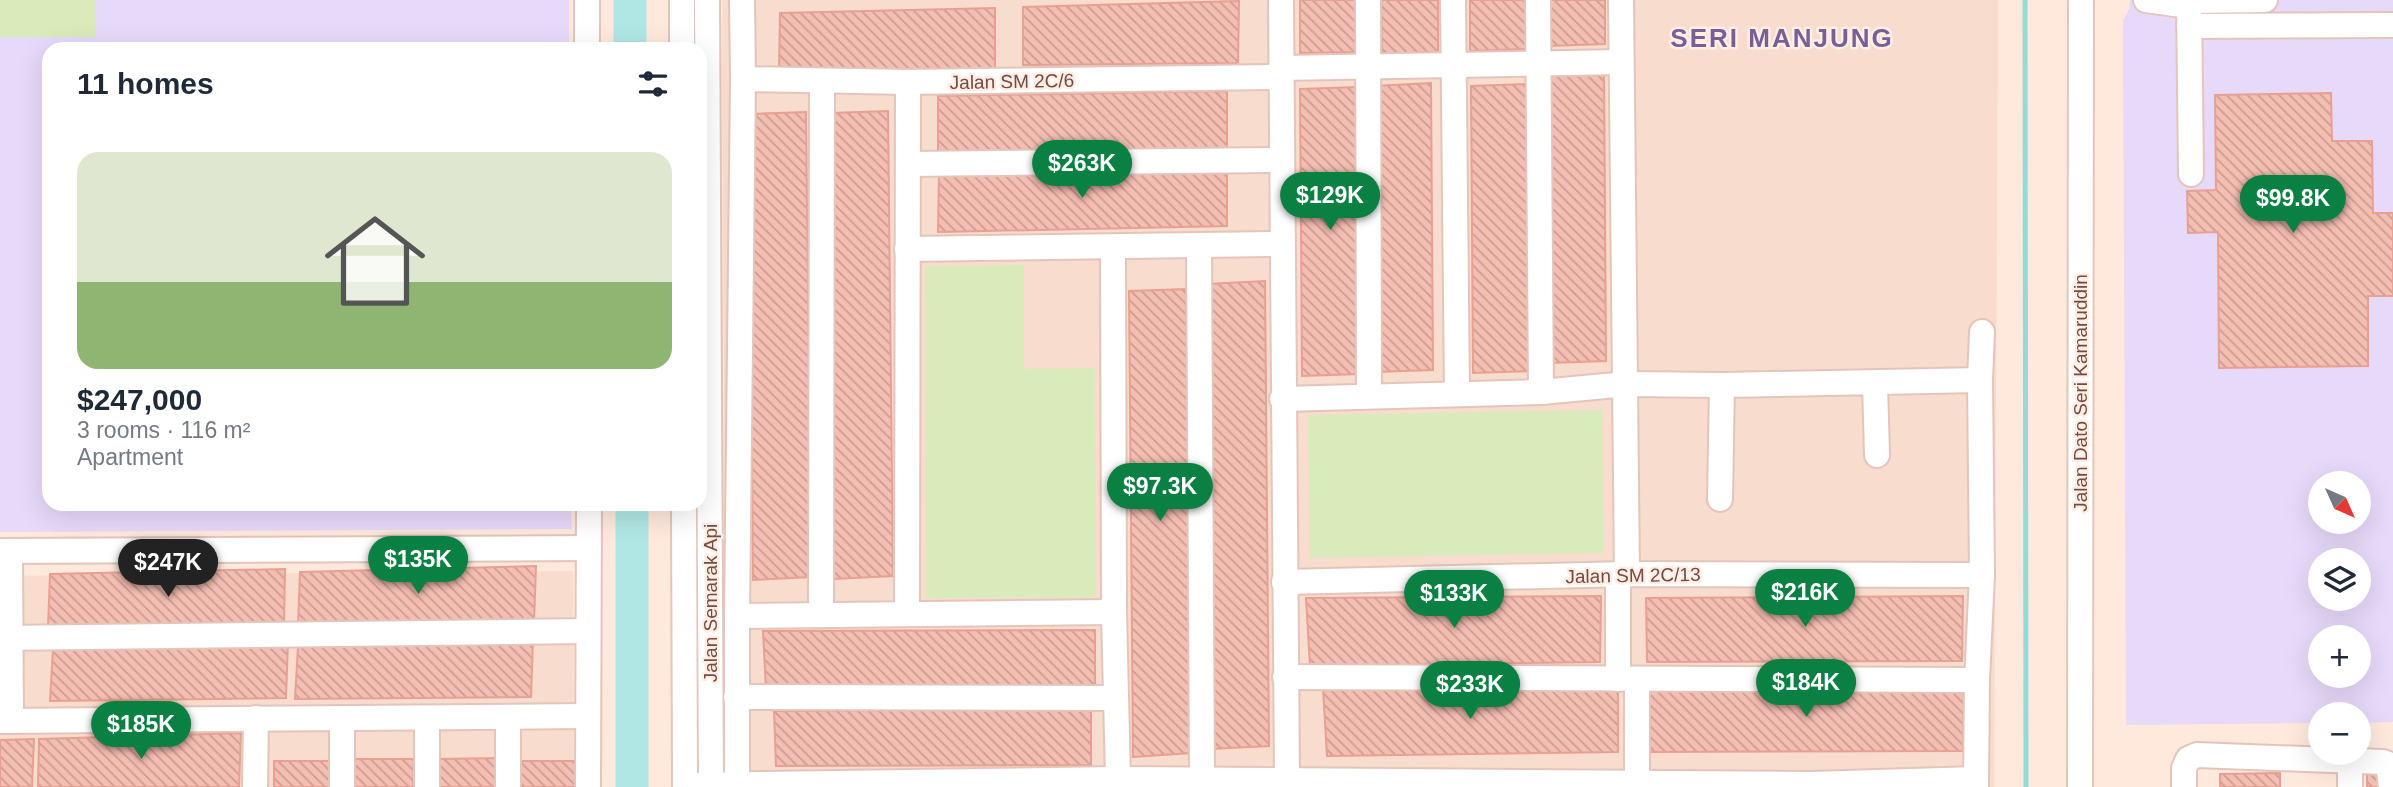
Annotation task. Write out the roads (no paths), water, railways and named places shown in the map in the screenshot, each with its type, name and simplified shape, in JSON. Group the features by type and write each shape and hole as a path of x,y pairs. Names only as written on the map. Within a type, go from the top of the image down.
{"street":[{"path":"587,0 587,42"},
{"path":"682,0 682,42"},
{"name":"Jalan Semarak Api","path":"707,0 711,787"},
{"path":"737,786 742,0"},
{"path":"1281,0 1287,779"},
{"path":"1368,0 1369,396"},
{"path":"1453,0 1457,393"},
{"path":"1538,0 1541,392"},
{"path":"1621,0 1627,384 1622,574 1627,678 1643,783"},
{"name":"Jalan Dato Seri Kamaruddin","path":"2080,787 2081,0"},
{"path":"2146,0 2189,8 2393,25"},
{"path":"2189,8 2265,0"},
{"path":"2189,8 2191,174"},
{"name":"Jalan SM 2C/6","path":"743,79 908,82 1281,73 1368,66 1621,62"},
{"path":"821,615 822,81"},
{"path":"907,614 908,82"},
{"path":"908,164 1281,160"},
{"path":"907,249 1281,244"},
{"path":"1199,246 1202,779"},
{"path":"1113,247 1114,612 1118,779"},
{"path":"685,786 1118,779 1287,779 1478,784 1976,783 1982,575 1982,332"},
{"path":"1282,399 1541,392 1627,384 1980,380"},
{"path":"1875,383 1877,455"},
{"path":"1720,499 1722,385"},
{"path":"588,787 589,511"},
{"name":"Jalan Semarak Api","path":"684,511 685,786"},
{"path":"587,716 6,721 5,551 589,548"},
{"name":"Jalan SM 2C/13","path":"1284,582 1622,574 1982,575"},
{"path":"737,616 1114,612"},
{"path":"5,638 588,631"},
{"path":"1285,677 1977,680"},
{"path":"736,697 1116,698"},
{"path":"508,717 508,787"},
{"path":"255,787 256,718"},
{"path":"342,718 342,787"},
{"path":"427,718 427,787"},
{"path":"2184,787 2184,768 2188,759 2197,755 2308,759"},
{"path":"2371,763 2388,764 2390,787"},
{"path":"2350,765 2350,787"}],"waterway":[{"path":"630,0 630,42"},
{"path":"2025,0 2026,787"},
{"path":"632,511 632,787"}],"district":[{"name":"SERI MANJUNG","path":"1782,38"}]}
